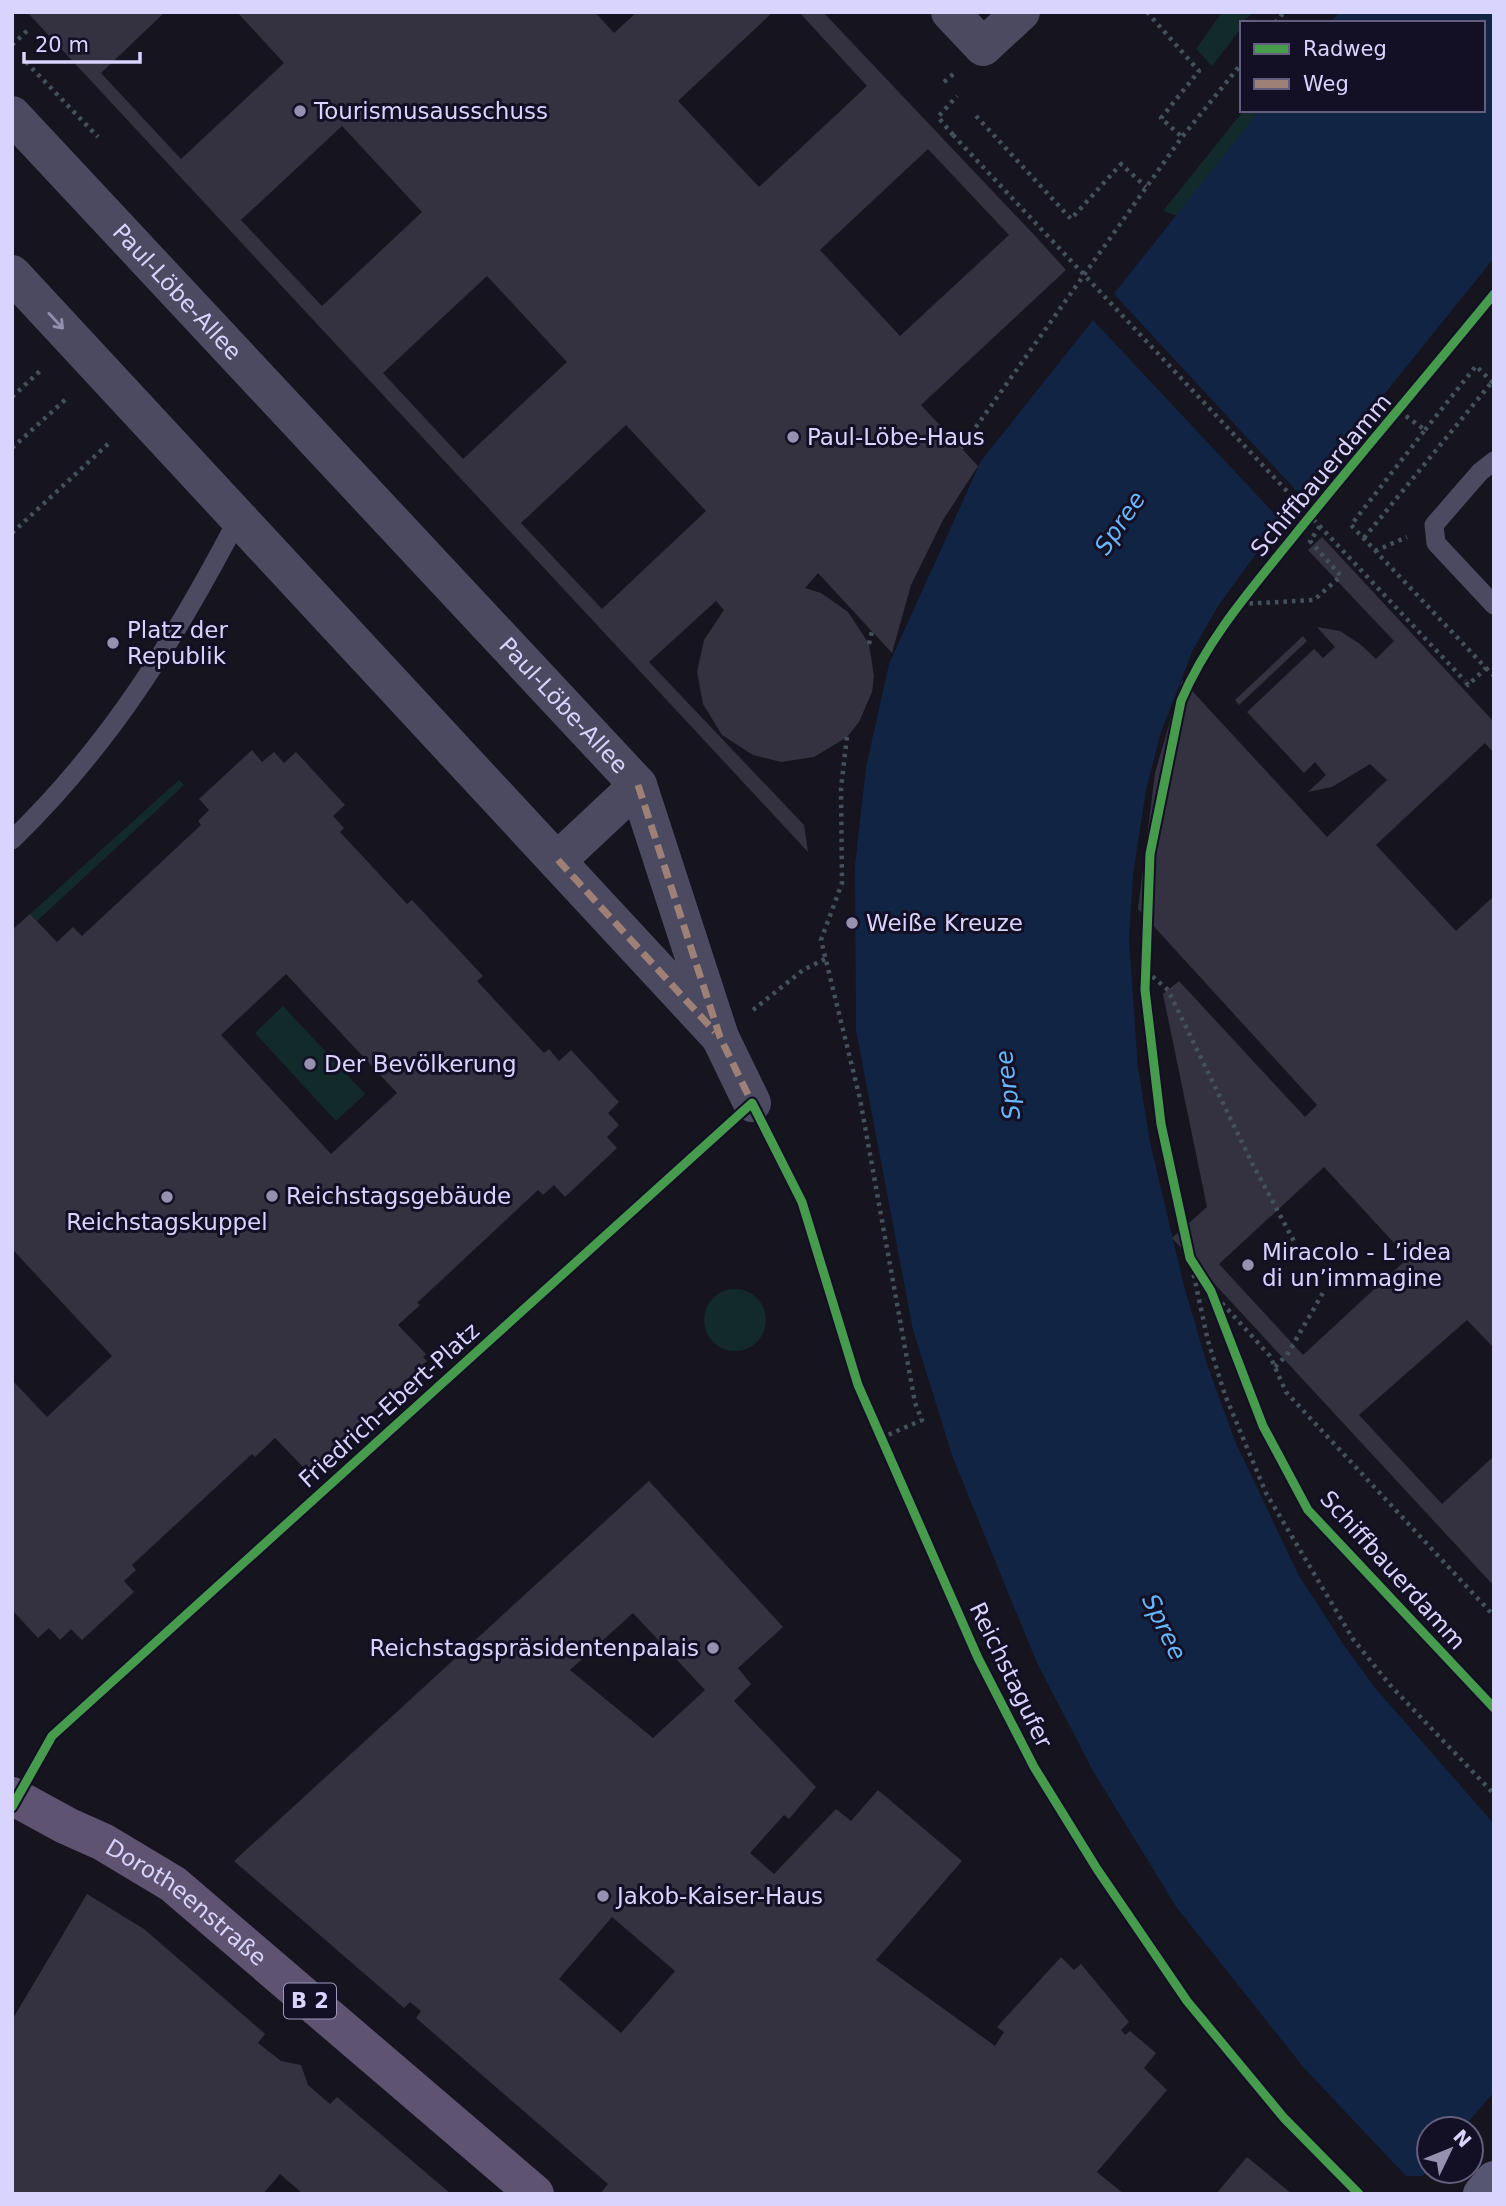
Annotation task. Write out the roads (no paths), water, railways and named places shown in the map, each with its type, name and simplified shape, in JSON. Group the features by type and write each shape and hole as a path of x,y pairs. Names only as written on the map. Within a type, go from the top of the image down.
{"main road":[{"name":"Dorotheenstraße","path":"14,1800 103,1842 173,1884 535,2194"}],"street":[{"path":"950,12 983,47 1021,12"},
{"name":"Paul-Löbe-Allee","path":"12,115 638,785 558,860"},
{"path":"12,274 720,1037"},
{"path":"638,785 720,1037 752,1102"},
{"path":"1482,2194 1494,2180"}],"lane":[{"path":"1494,461 1480,472 1434,525 1433,535 1436,543 1494,605"},
{"path":"12,840 96,750 135,696 189,613 239,517"}],"water":[{"name":"Spree","path":"1339,12 1494,12 1494,258 1261,547 1218,606 1193,650 1161,732 1146,790 1133,875 1129,940 1138,1068 1150,1142 1184,1286 1207,1364 1235,1441 1298,1574 1343,1644 1376,1689 1494,1824 1494,2194 1444,2194 1433,2185 1485,2185 1485,2115 1415,2115 1415,2176 1406,2176 1304,2068 1177,1908 1093,1771 1037,1663 953,1458 913,1330 856,1030 855,865 866,767 889,664 981,461 1258,112 1485,112 1485,21 1332,21"}],"place":[{"name":"Tourismusausschuss","path":"300,111"},
{"name":"Paul-Löbe-Haus","path":"793,437"},
{"name":"Platz der Republik","path":"113,643"},
{"name":"Weiße Kreuze","path":"852,923"},
{"name":"Der Bevölkerung","path":"310,1064"},
{"name":"Reichstagsgebäude","path":"272,1196"},
{"name":"Reichstagskuppel","path":"167,1197"},
{"name":"Miracolo - L’idea di un’immagine","path":"1248,1265"},
{"name":"Reichstagspräsidentenpalais","path":"713,1648"},
{"name":"Jakob-Kaiser-Haus","path":"603,1896"}]}
